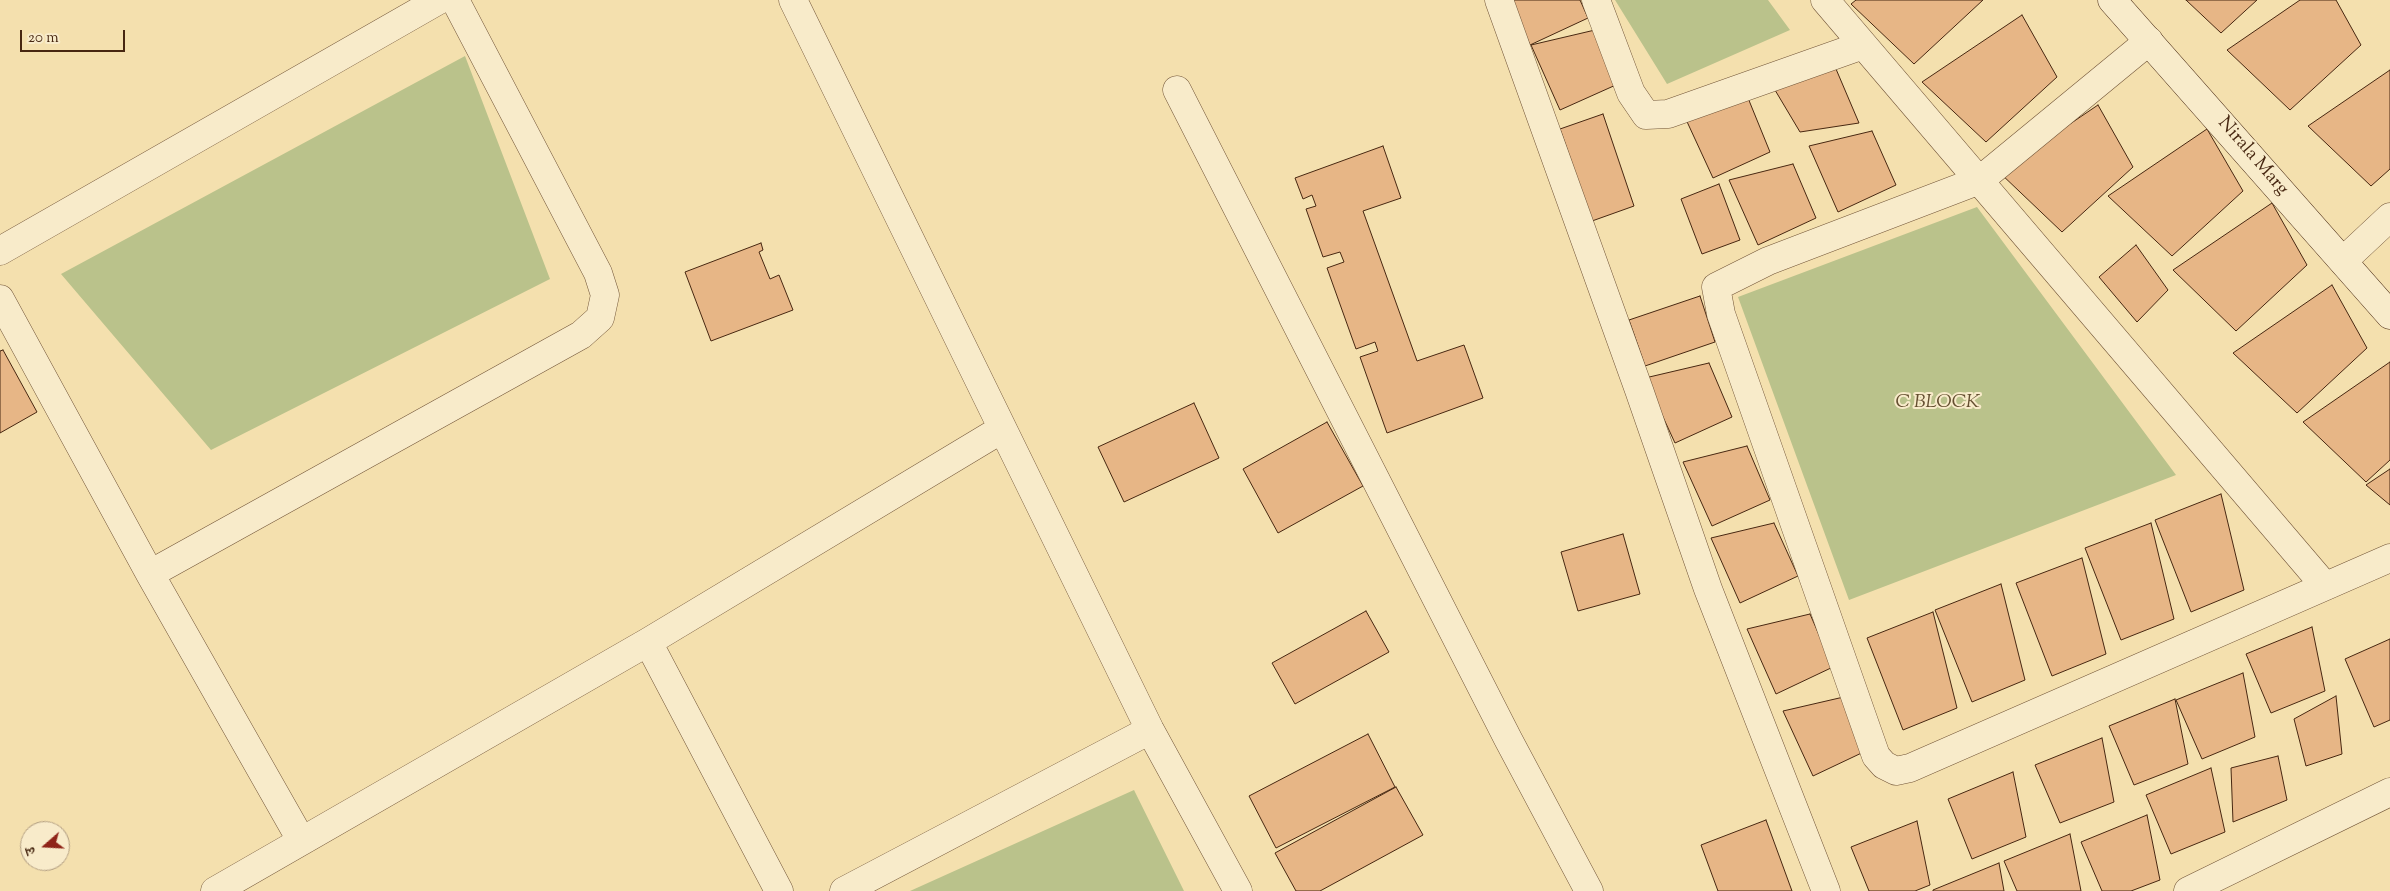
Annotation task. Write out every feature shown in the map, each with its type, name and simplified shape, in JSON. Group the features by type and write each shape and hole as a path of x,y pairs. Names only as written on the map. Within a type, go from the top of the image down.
{"street":[{"path":"0,251 439,0"},
{"path":"150,574 582,335 600,318 605,295 598,273 455,0"},
{"path":"793,0 1150,730 1238,891"},
{"path":"1499,0 1639,390 1708,590 1826,891"},
{"path":"1596,0 1631,94 1646,115 1668,114 1864,44"},
{"path":"1825,0 2325,586"},
{"name":"Nirala Marg","path":"2112,0 2390,315"},
{"path":"2149,41 1980,180 1768,261 1740,273 1716,287 1720,314 1876,756 1884,765 1896,771 1910,768 2390,558"},
{"path":"1177,90 1508,739 1589,891"},
{"path":"2343,260 2390,217"},
{"path":"0,299 150,574 301,840"},
{"path":"215,891 648,642 1002,429"},
{"path":"648,642 779,891"},
{"path":"844,891 1150,730"},
{"path":"2188,891 2390,792"}],"green space":[{"path":"1615,0 1768,0 1790,30 1667,84"},
{"path":"465,56 550,279 211,450 61,274"},
{"name":"C BLOCK","path":"1977,207 2176,475 1849,600 1738,297"},
{"path":"1134,790 1184,891 910,891"}],"building":[{"path":"1510,0 1580,0 1588,18 1530,45"},
{"path":"1856,0 1983,0 1914,64 1851,4"},
{"path":"2186,0 2257,0 2221,33"},
{"path":"2300,0 2336,0 2361,45 2290,110 2227,50"},
{"path":"2022,15 2057,77 1986,142 1922,82"},
{"path":"1595,30 1618,84 1560,110 1531,45"},
{"path":"1836,69 1859,123 1800,132 1772,85"},
{"path":"2390,70 2390,169 2371,186 2308,126"},
{"path":"1748,98 1770,152 1713,178 1683,113"},
{"path":"2098,105 2133,167 2062,232 1999,172"},
{"path":"1603,114 1634,206 1592,221 1560,129"},
{"path":"2207,129 2243,191 2172,256 2108,196"},
{"path":"1872,131 1896,185 1838,212 1809,146"},
{"path":"1383,146 1401,198 1363,211 1417,361 1464,345 1483,398 1387,433 1360,357 1378,351 1375,342 1356,349 1327,268 1344,262 1340,252 1323,257 1306,209 1316,206 1312,195 1303,199 1295,178"},
{"path":"1793,164 1816,218 1758,245 1729,180"},
{"path":"1719,184 1740,240 1702,254 1681,199"},
{"path":"2272,203 2307,265 2236,331 2173,270"},
{"path":"761,243 763,250 759,252 770,279 779,275 793,310 711,341 685,272"},
{"path":"2136,245 2168,290 2137,322 2099,277"},
{"path":"2332,285 2367,348 2297,413 2233,353"},
{"path":"1700,296 1715,342 1645,366 1629,320"},
{"path":"3,350 37,412 0,433 0,351"},
{"path":"2390,362 2390,460 2366,482 2303,422"},
{"path":"1709,363 1732,417 1675,443 1645,378"},
{"path":"1194,403 1219,458 1124,502 1098,447"},
{"path":"1327,422 1363,486 1278,533 1243,469"},
{"path":"1747,446 1770,500 1712,526 1683,462"},
{"path":"2390,469 2390,505 2366,485"},
{"path":"2221,494 2244,590 2191,612 2155,520"},
{"path":"1774,523 1798,576 1740,603 1711,538"},
{"path":"2151,523 2174,619 2121,640 2085,548"},
{"path":"1623,534 1640,594 1578,611 1561,552"},
{"path":"2082,558 2106,654 2052,676 2016,583"},
{"path":"2001,584 2025,680 1972,702 1935,610"},
{"path":"1366,611 1389,652 1295,704 1272,663"},
{"path":"1933,612 1957,708 1903,730 1867,638"},
{"path":"1810,614 1833,667 1776,694 1747,629"},
{"path":"2312,627 2325,691 2271,713 2246,654"},
{"path":"2390,639 2390,720 2374,727 2345,659"},
{"path":"2243,673 2255,737 2202,759 2176,700"},
{"path":"1848,696 1870,749 1813,776 1783,711"},
{"path":"2336,696 2342,754 2306,766 2294,719"},
{"path":"2175,699 2188,764 2134,785 2109,726"},
{"path":"1368,734 1395,787 1276,848 1249,796"},
{"path":"2102,738 2114,802 2060,823 2035,765"},
{"path":"2278,756 2287,800 2233,822 2231,768"},
{"path":"2211,768 2225,832 2171,854 2146,795"},
{"path":"2013,772 2026,837 1972,859 1948,799"},
{"path":"1396,787 1423,835 1320,891 1296,891 1275,853"},
{"path":"2147,815 2160,880 2131,891 2102,891 2081,842"},
{"path":"1766,820 1792,891 1718,891 1701,845"},
{"path":"1917,821 1930,885 1915,891 1869,891 1851,847"},
{"path":"2070,834 2081,891 2017,891 2004,861"},
{"path":"1999,863 2004,891 1933,891 1933,890"}]}
